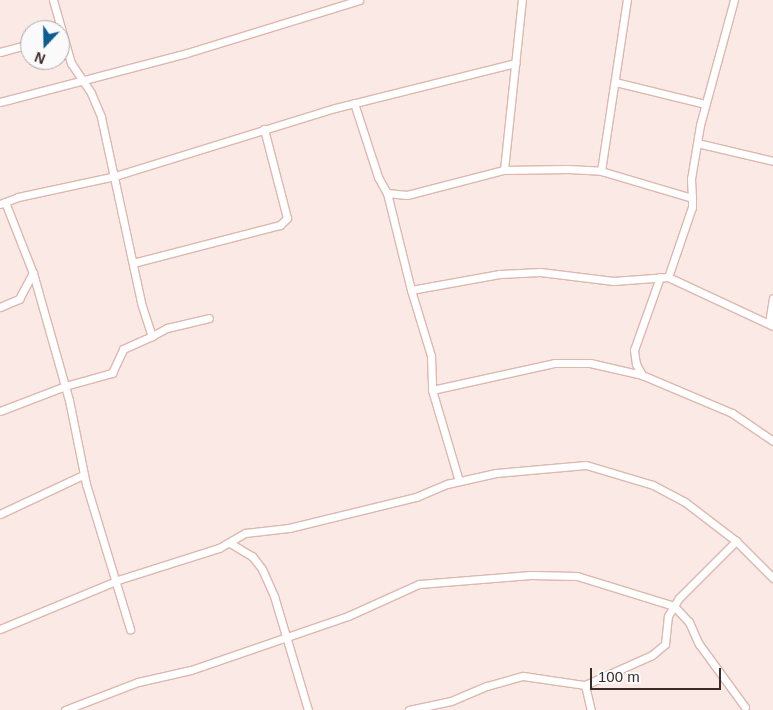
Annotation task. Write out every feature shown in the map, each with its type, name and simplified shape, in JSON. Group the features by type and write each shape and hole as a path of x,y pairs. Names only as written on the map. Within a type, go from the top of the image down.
{"street":[{"path":"53,0 58,20"},
{"path":"0,102 187,53 359,0"},
{"path":"504,170 522,0"},
{"path":"601,172 627,0"},
{"path":"668,277 692,207 691,179 697,143 705,104 734,0"},
{"path":"0,52 20,47"},
{"path":"70,60 97,104 115,176 133,263 152,336"},
{"path":"130,629 83,475 65,386 33,273 2,203 115,176 354,103 515,63"},
{"path":"615,82 705,104"},
{"path":"354,103 378,177 387,193 410,290 430,356 432,390 459,481"},
{"path":"133,263 280,225 287,218 264,129"},
{"path":"697,143 773,161"},
{"path":"387,193 407,194 504,170 601,172 692,198"},
{"path":"410,290 500,274 540,272 612,281 668,277 771,324 773,298"},
{"path":"0,307 19,299 33,273"},
{"path":"642,375 636,364 634,350 660,277"},
{"path":"0,411 65,386 112,373 123,349 167,328 209,318"},
{"path":"432,390 555,363 590,363 642,375 732,413 773,442"},
{"path":"0,629 114,581 230,543 245,533 289,528 416,497 459,481 496,473 586,465 653,485 685,502 736,541 773,578"},
{"path":"0,514 83,475"},
{"path":"409,710 451,701 511,678 535,676 585,685 661,650 668,631 668,616 674,606 688,587 736,541"},
{"path":"230,543 252,556 262,569 308,710"},
{"path":"65,710 138,682 191,670 370,608 419,584 439,581 577,576 674,606 689,622 699,644 745,709"},
{"path":"585,685 591,710"}]}
